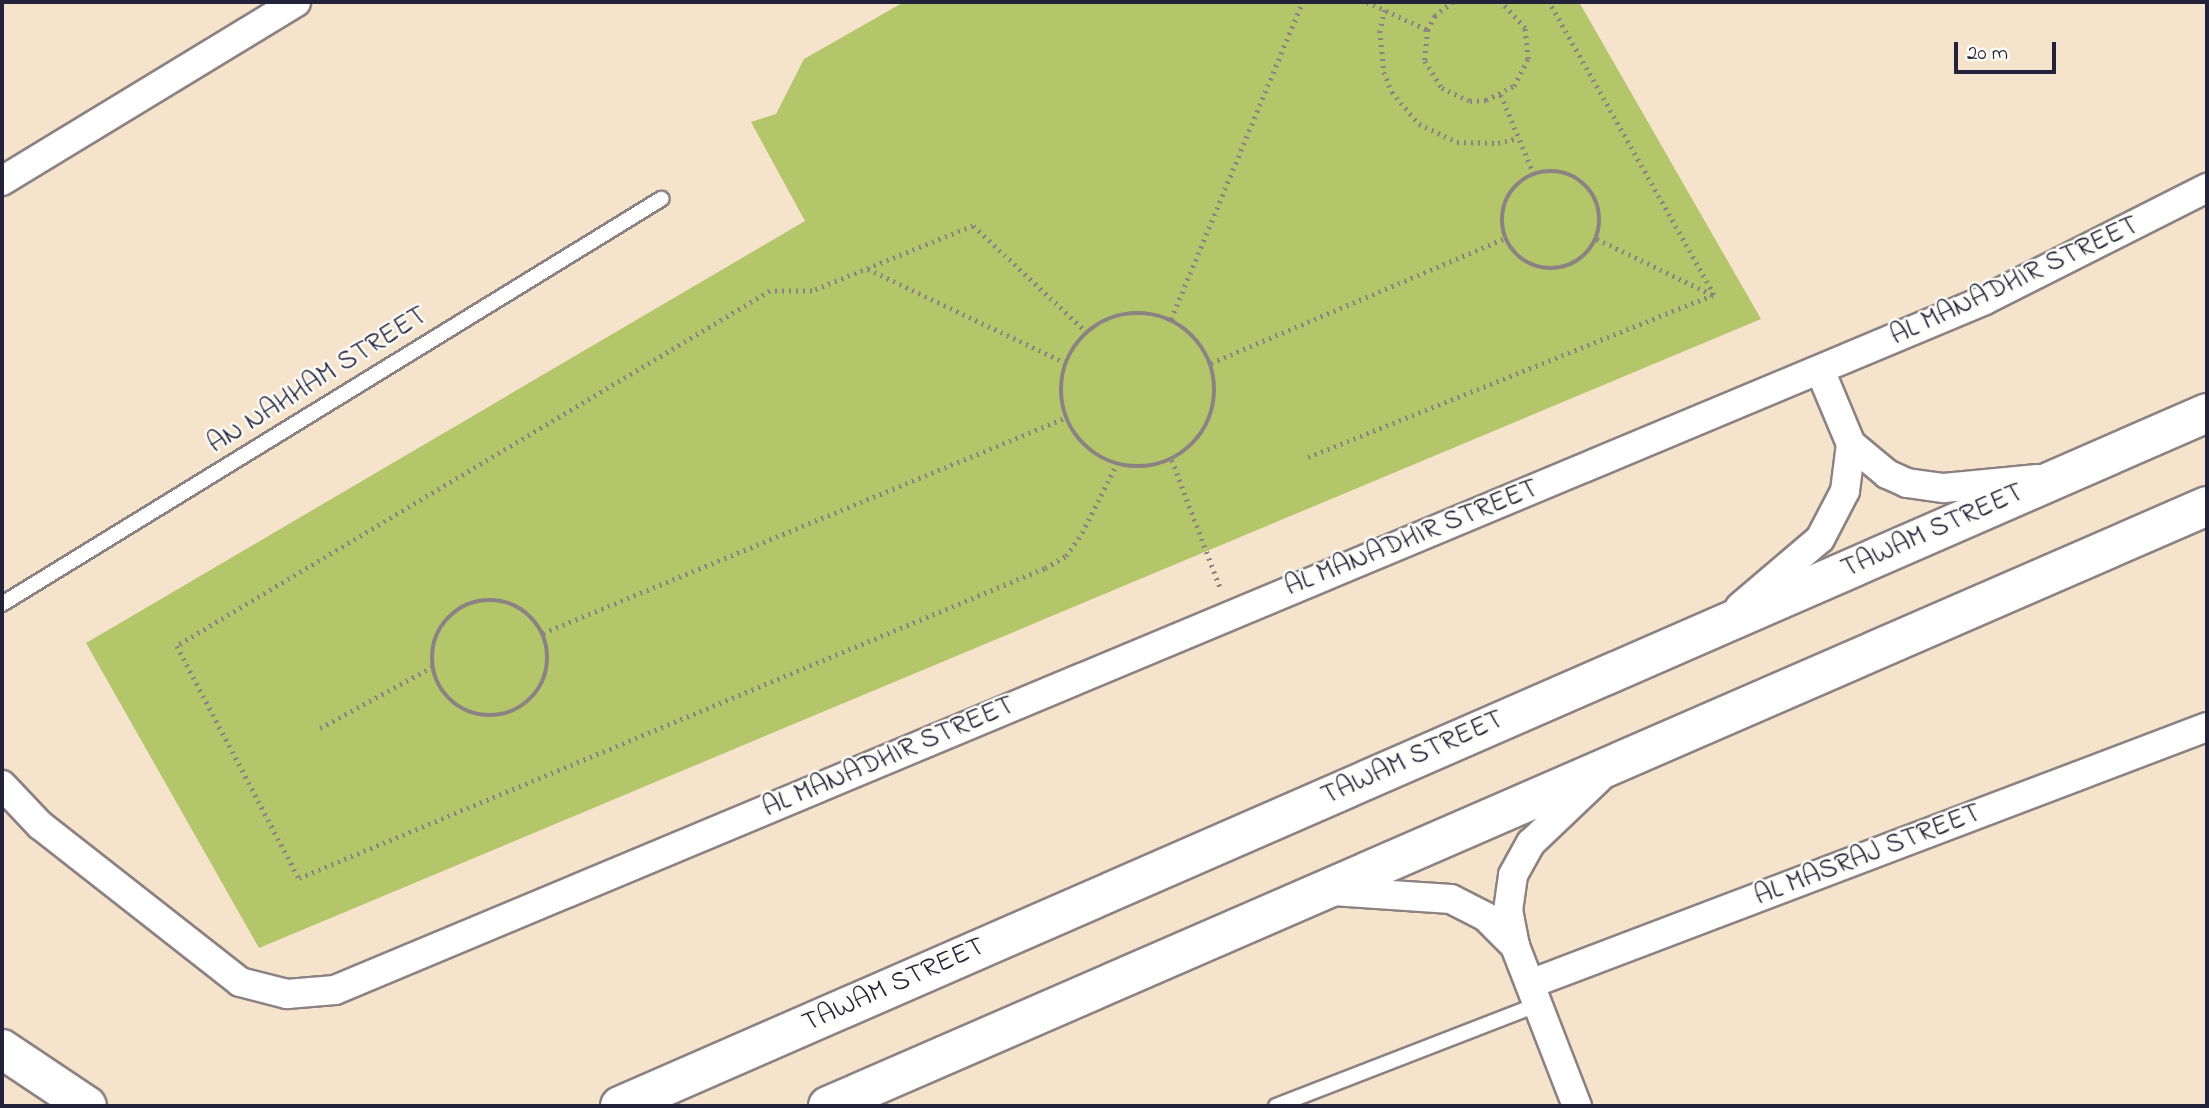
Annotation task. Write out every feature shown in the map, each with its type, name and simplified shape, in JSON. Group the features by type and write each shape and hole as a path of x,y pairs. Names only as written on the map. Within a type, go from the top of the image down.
{"main road":[{"name":"TAWAM STREET","path":"620,1106 2207,413"},
{"path":"828,1106 2207,506"},
{"path":"2,1049 87,1106"}],"street":[{"path":"2,181 296,2"},
{"name":"AL MANADHIR STREET","path":"2,785 40,825 240,982 287,995 311,995 358,982 1230,614 1820,370 2049,271 2207,188"},
{"path":"1820,370 1851,444 1886,474 1925,487 2059,477"},
{"path":"1720,625 1820,539 1845,491 1851,444"},
{"name":"AL MASRAJ STREET","path":"1533,994 2207,727"},
{"path":"1577,1106 1515,946 1508,911 1520,859 1612,765"},
{"path":"1324,891 1451,899 1486,917 1515,946"}],"lane":[{"name":"AN NAHHAM STREET","path":"2,604 661,199"},
{"path":"1276,1106 1533,994"}],"path":[{"path":"1171,319 1302,2"},
{"path":"1367,2 1428,30"},
{"path":"1453,2 1435,16 1428,30 1425,61 1442,88 1470,100 1501,95 1523,73 1530,43 1517,14 1501,2"},
{"path":"1549,2 1714,295"},
{"path":"1385,10 1380,31 1384,72 1392,92 1419,124 1457,142 1499,143 1518,138"},
{"path":"1501,95 1534,174"},
{"path":"1562,172 1587,186 1600,211 1597,239 1579,262 1550,270 1523,261 1505,238 1502,223 1510,193 1534,174 1562,172"},
{"path":"1087,333 973,226 811,291 771,291 177,646 299,878 1045,568 1066,556 1116,465"},
{"path":"1211,363 1505,238"},
{"path":"1597,239 1714,295"},
{"path":"867,269 1066,363"},
{"path":"1308,457 1714,295"},
{"path":"1145,313 1171,319 1188,330 1211,363 1216,382 1210,419 1201,436 1172,460 1135,468 1116,465 1085,447 1065,418 1061,381 1066,363 1087,333 1118,315 1145,313"},
{"path":"543,633 1065,418"},
{"path":"1172,460 1230,614"},
{"path":"506,601 534,619 543,633 548,649 544,682 535,696 507,714 474,715 459,708 446,697 432,667 432,650 441,627 458,609 473,602 506,601"},
{"path":"320,728 432,667"}],"green space":[{"path":"904,2 1579,2 1761,319 259,948 86,643 805,221 751,122 776,114 804,59"}]}
